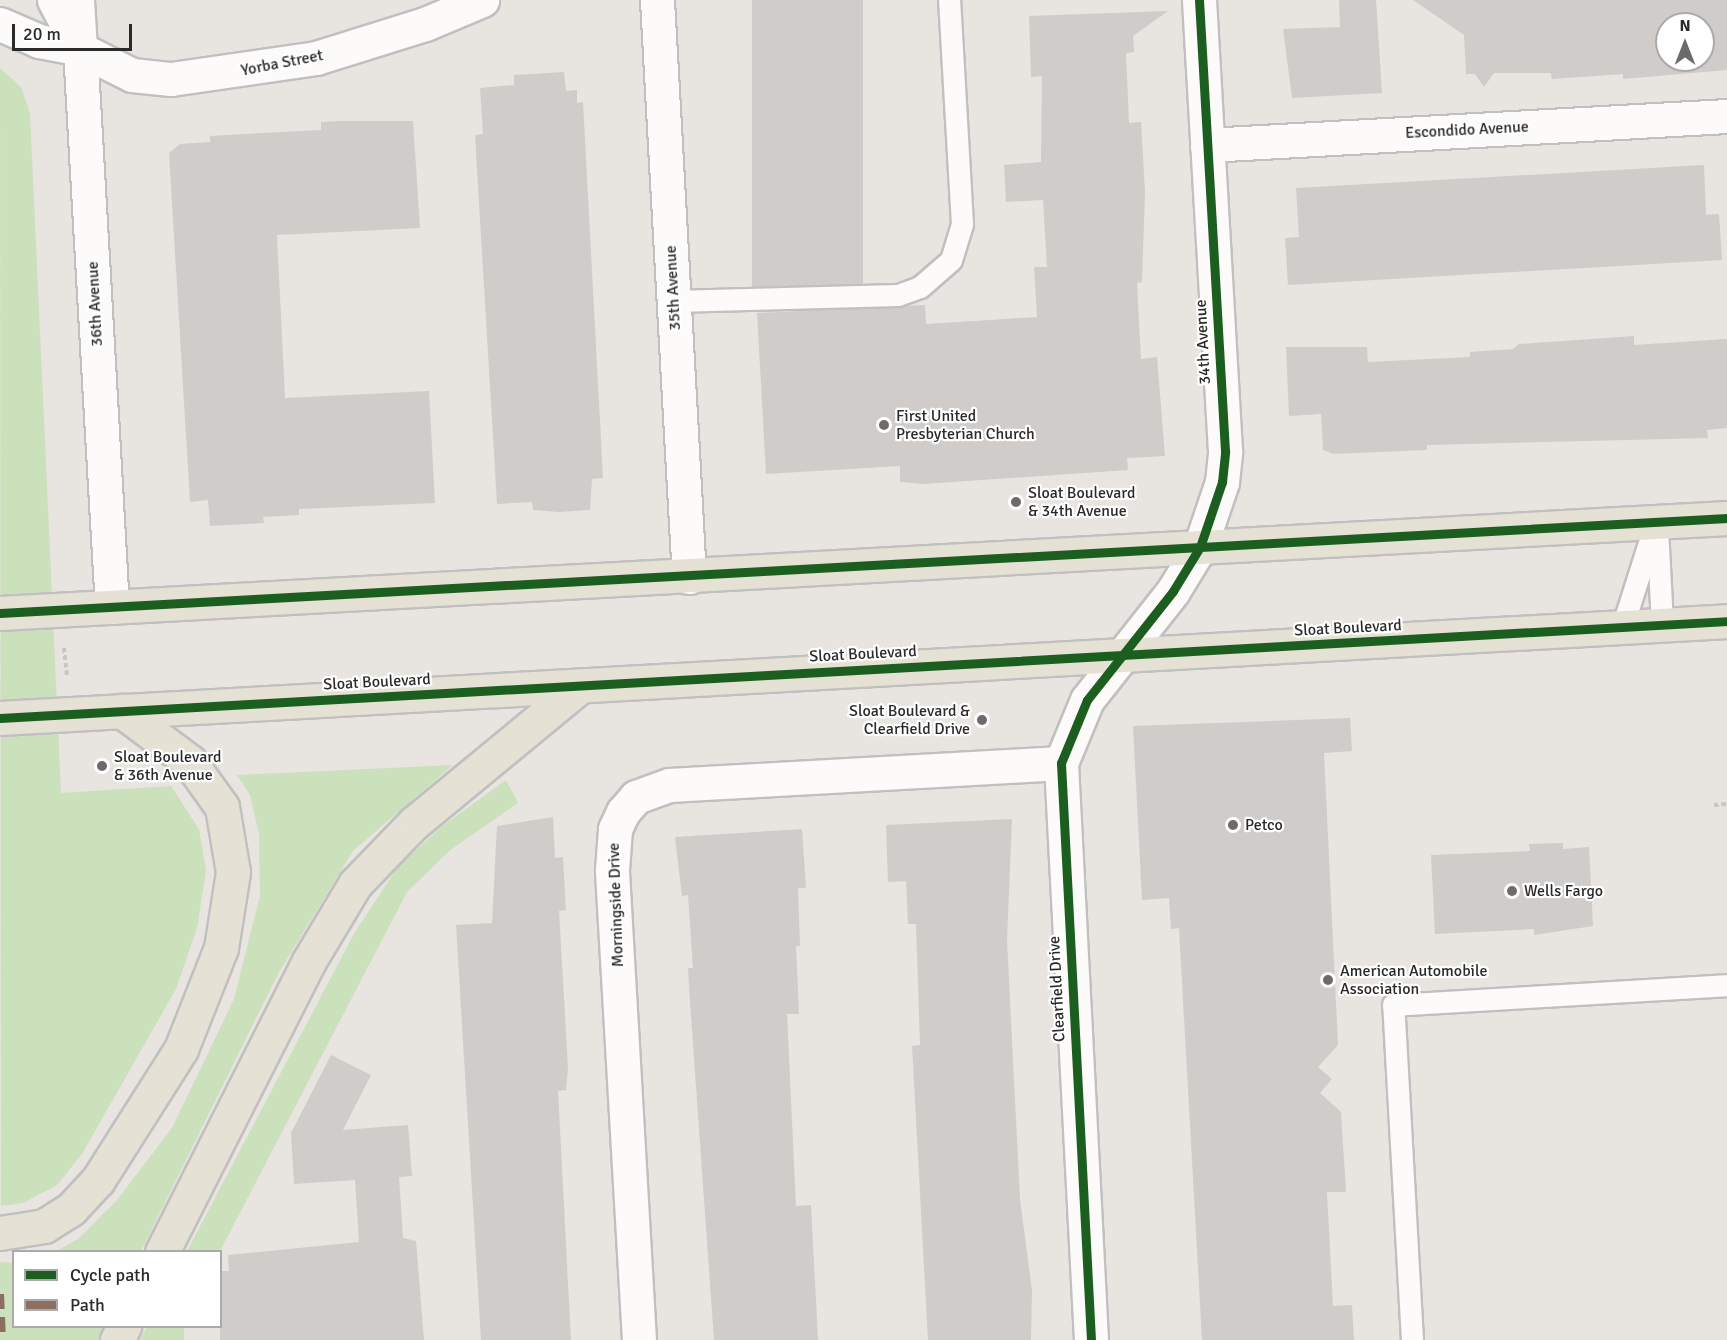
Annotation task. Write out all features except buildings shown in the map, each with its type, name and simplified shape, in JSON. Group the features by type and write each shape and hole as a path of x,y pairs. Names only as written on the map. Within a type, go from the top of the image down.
{"main road":[{"path":"0,613 689,577 1727,518"},
{"name":"Sloat Boulevard","path":"0,718 1727,621"},
{"path":"163,1250 309,961 355,884 414,823 580,686"},
{"path":"0,1233 44,1226 71,1209 98,1180 150,1106 181,1049 221,948 233,872 222,807 189,760 122,711"}],"street":[{"path":"54,0 80,49"},
{"name":"36th Avenue","path":"77,0 112,608"},
{"name":"Yorba Street","path":"0,24 39,41 80,49 132,75 171,79 215,75 368,44 482,0"},
{"name":"35th Avenue","path":"657,0 689,577"},
{"name":"34th Avenue","path":"1124,655 1200,547 1215,513 1225,451 1199,0"},
{"name":"Escondido Avenue","path":"1207,145 1727,116"},
{"name":"Clearfield Drive","path":"1091,1340 1061,763 1087,700 1124,655"},
{"name":"Morningside Drive","path":"639,1340 612,870 615,829 624,812 636,797 669,785 1061,763"}],"lane":[{"path":"673,301 898,295 920,287 951,260 962,224 949,0"},
{"path":"1656,521 1662,626"},
{"path":"1622,628 1656,521"},
{"path":"1412,1340 1393,1005 1727,985"}],"path":[{"path":"64,642 67,683"},
{"path":"1714,805 1727,804"}],"green space":[{"path":"0,68 21,87 30,113 61,793 171,786 199,829 206,870 197,928 176,989 82,1154 57,1185 23,1203 1,1206"},
{"path":"453,765 353,851 278,974 141,1250 58,1250 78,1239 117,1200 172,1128 234,999 260,896 259,834 250,795 237,775"},
{"path":"506,780 518,803 449,851 407,892 221,1250 188,1250 355,932 397,868 441,827"},
{"path":"0,1262 12,1263 12,1328 104,1328 98,1340 0,1340"},
{"path":"146,1328 184,1328 184,1340 140,1340"}],"marked path":[{"path":"0,1294 2,1340"}],"cycle path":[{"path":"1091,1340 1061,763 1087,700 1173,591 1200,547 1222,482 1225,451 1199,0"},
{"path":"0,613 1727,518"},
{"path":"0,718 1727,621"}],"place":[{"name":"First United Presbyterian Church","path":"884,425"},
{"name":"Sloat Boulevard & 34th Avenue","path":"1016,502"},
{"name":"Sloat Boulevard & Clearfield Drive","path":"982,720"},
{"name":"Sloat Boulevard & 36th Avenue","path":"102,766"},
{"name":"Petco","path":"1233,825"},
{"name":"Wells Fargo","path":"1512,891"},
{"name":"American Automobile Association","path":"1328,980"}]}
